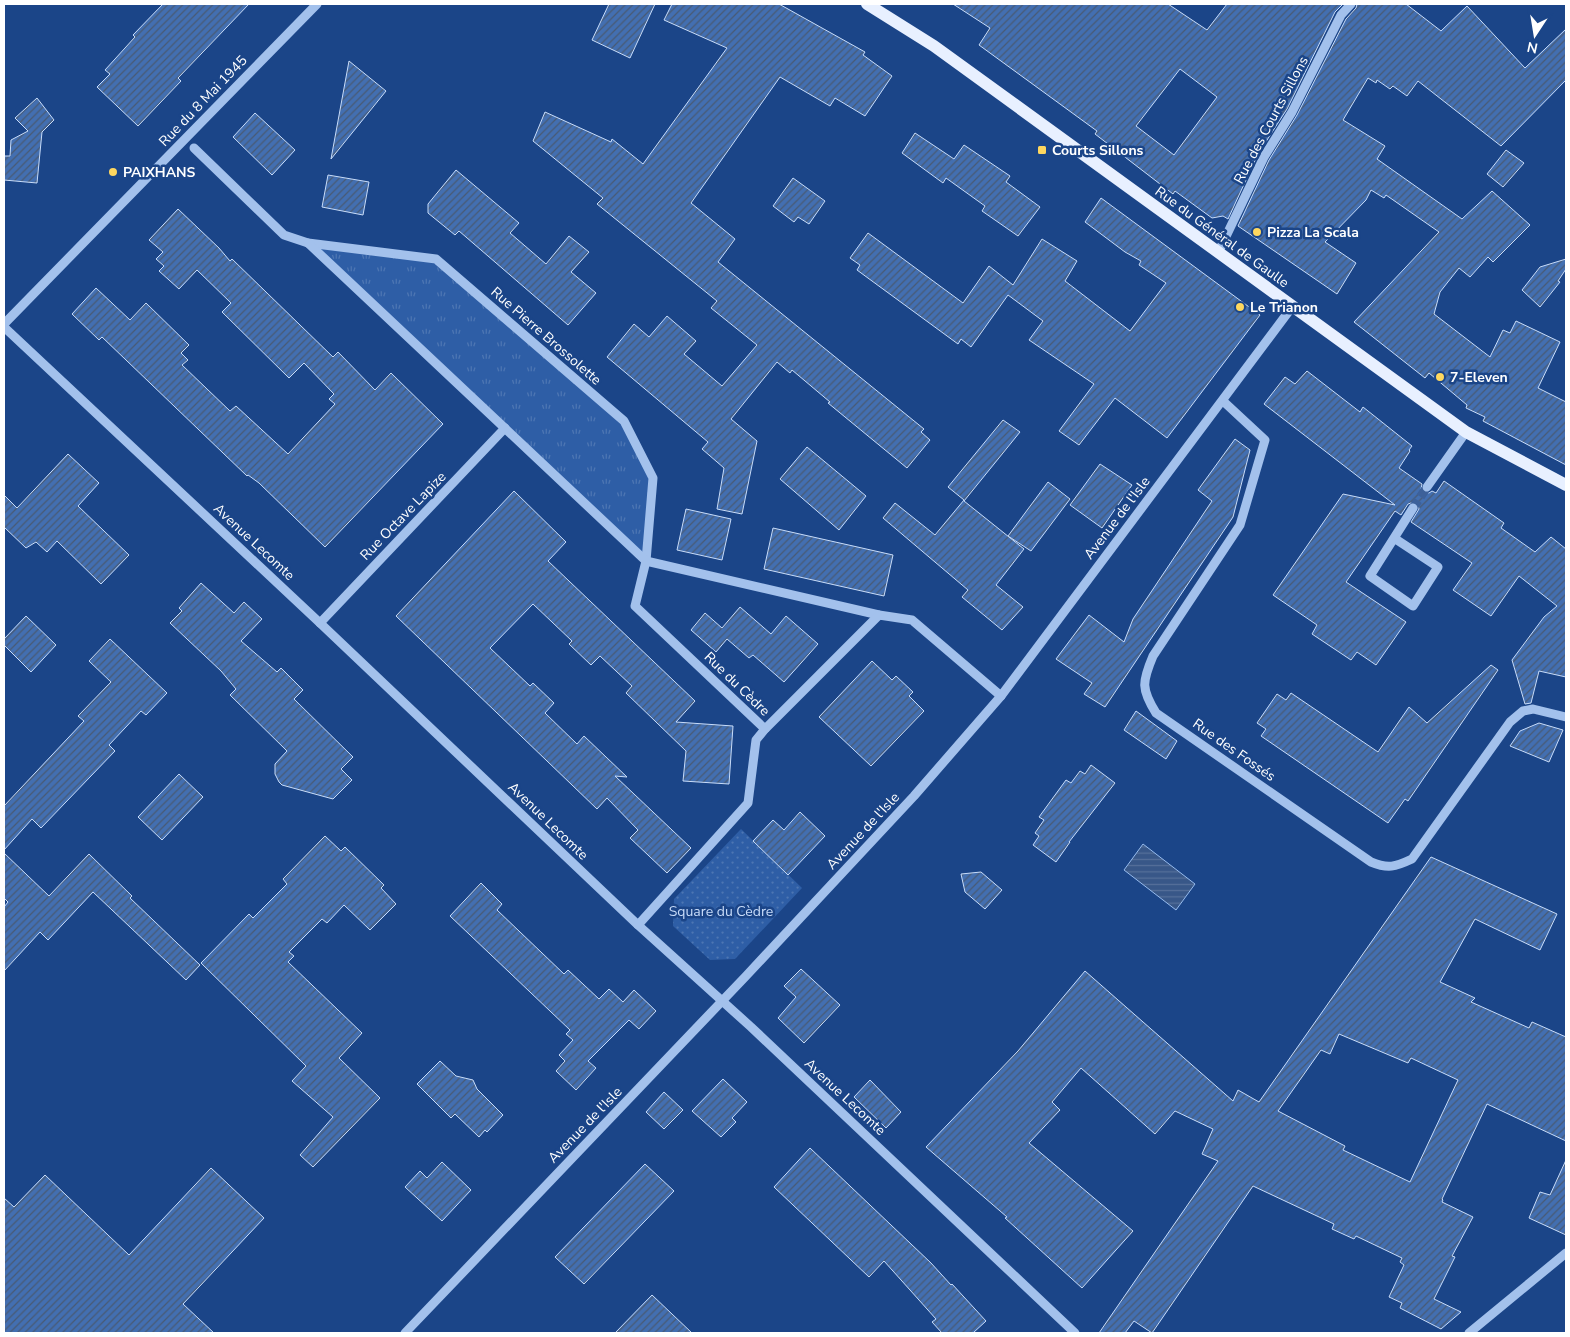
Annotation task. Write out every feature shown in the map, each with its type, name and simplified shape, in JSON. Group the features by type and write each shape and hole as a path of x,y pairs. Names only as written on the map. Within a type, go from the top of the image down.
{"main road":[{"name":"Rue du Général de Gaulle","path":"867,4 942,52 1466,432 1566,485"}],"street":[{"name":"Rue du 8 Mai 1945","path":"4,326 317,4"},
{"name":"Rue des Courts Sillons","path":"1218,253 1264,157 1292,112 1341,15 1351,4"},
{"name":"Rue Pierre Brossolette","path":"194,148 284,234 308,243 436,259 624,421 653,478 646,562"},
{"name":"Rue Pierre Brossolette","path":"308,243 646,562"},
{"name":"Avenue de l'Isle","path":"405,1333 722,1001 914,796 1001,696 1223,401 1292,306"},
{"name":"Avenue Lecomte","path":"4,326 638,925 722,1001 1075,1333"},
{"name":"Rue des Fossés","path":"1223,401 1265,440 1240,525 1153,656 1145,676 1146,696 1156,713 1371,862 1384,867 1398,866 1412,859 1510,722 1523,711 1532,709 1566,717"},
{"name":"Rue Octave Lapize","path":"320,623 505,428"},
{"path":"1427,487 1466,432"},
{"path":"1394,538 1438,567 1413,606 1370,576 1394,538 1413,508"},
{"path":"646,562 879,615 912,620 1001,696"},
{"name":"Rue du Cèdre","path":"638,925 748,803 756,740 764,729 635,606 646,562"},
{"path":"764,729 879,615"},
{"path":"1469,1333 1566,1252"}],"green space":[{"path":"308,243 436,259 624,421 653,478 646,561"},
{"name":"Square du Cèdre","path":"741,829 802,888 735,959 710,960 673,926 674,899"}],"shaded area":[{"path":"1143,844 1195,884 1176,910 1124,870"}],"building":[{"path":"163,4 249,4 178,78 181,81 138,126 97,87 110,74 105,70 135,37 133,35"},
{"path":"609,4 655,4 630,58 592,40"},
{"path":"672,4 779,4 865,52 863,55 892,76 865,116 835,98 830,106 780,77 691,203 735,239 718,262 924,429 921,432 930,440 907,468 828,403 830,402 792,370 790,373 777,362 731,419 757,441 742,514 717,509 724,468 702,449 708,442 607,357 634,324 649,337 667,316 696,341 684,354 722,386 757,345 711,308 717,301 597,204 603,198 533,141 545,112 611,142 612,139 643,164 727,48 664,20"},
{"path":"953,4 1168,4 1207,30 1227,4 1343,4 1335,12 1287,109 1258,154 1228,219 1223,216 1212,218 1175,191 1173,194 1095,134 1097,131 979,45 990,28","holes":["1180,69 1217,97 1174,155 1136,126"]},
{"path":"1357,4 1406,4 1441,31 1467,6 1525,68 1566,29 1566,80 1501,146 1418,81 1407,96 1393,86 1390,89 1377,80 1376,83 1368,78 1343,120 1385,146 1377,159 1462,219 1492,191 1530,225 1493,262 1488,257 1470,277 1459,268 1440,292 1434,314 1490,357 1503,330 1510,333 1516,321 1560,342 1538,388 1566,402 1566,465 1483,421 1485,417 1466,408 1467,405 1429,373 1425,378 1354,322 1439,232 1386,195 1384,198 1371,190 1366,200 1325,242 1356,263 1337,294 1238,226 1269,160 1297,115 1346,19 1356,8"},
{"path":"349,61 386,91 331,159"},
{"path":"37,98 54,120 42,132 37,183 4,180 4,156 10,156 11,140 28,131 15,118"},
{"path":"255,113 295,150 272,175 233,137"},
{"path":"915,133 954,159 964,145 1010,176 1006,182 1040,207 1018,236 982,211 985,206 946,178 943,183 902,153"},
{"path":"1506,150 1524,163 1503,187 1487,174"},
{"path":"456,170 519,223 510,233 546,264 569,236 589,252 571,272 596,293 568,325 459,231 455,235 428,213 428,204"},
{"path":"328,175 369,182 363,215 322,207"},
{"path":"793,178 825,201 809,224 798,217 794,222 773,206"},
{"path":"1101,198 1260,315 1167,438 1115,398 1079,445 1059,431 1094,384 1029,340 1043,321 1008,295 971,347 961,339 958,344 857,270 860,265 850,258 868,233 963,303 989,266 1013,285 1042,239 1077,261 1065,281 1130,331 1166,283 1139,265 1141,261 1125,252 1085,222"},
{"path":"178,209 230,261 232,259 333,357 338,352 375,390 391,373 443,424 325,547 259,483 247,476 102,337 99,340 72,314 96,288 130,320 146,303 189,345 181,353 188,360 182,365 230,411 236,406 288,454 335,404 329,399 334,394 304,363 289,378 222,312 231,303 197,270 179,289 159,271 164,266 156,259 163,252 149,240"},
{"path":"1566,259 1566,269 1558,281 1560,282 1540,307 1522,290 1540,267"},
{"path":"1307,371 1360,412 1363,407 1412,446 1399,468 1422,484 1421,489 1424,492 1429,493 1432,491 1436,493 1444,481 1504,523 1501,528 1535,552 1551,537 1566,549 1566,677 1539,671 1531,703 1525,704 1512,660 1544,617 1557,606 1519,576 1491,616 1453,590 1472,563 1411,522 1419,509 1418,505 1414,502 1408,504 1401,515 1395,511 1346,582 1406,622 1376,665 1357,652 1351,660 1312,634 1317,625 1273,595 1343,494 1395,505 1264,404 1285,377 1295,384"},
{"path":"1003,420 1020,432 964,501 1024,549 996,585 1023,607 1002,630 962,597 968,590 883,518 895,503 935,535 964,500 948,487"},
{"path":"1235,439 1250,450 1233,517 1105,707 1084,694 1092,683 1056,659 1089,615 1124,642 1133,619 1212,501 1198,490"},
{"path":"807,447 866,496 839,530 780,479"},
{"path":"68,454 99,483 78,506 129,555 101,584 57,541 47,552 36,542 26,548 4,527 4,495 17,508"},
{"path":"1100,464 1132,485 1102,528 1070,505"},
{"path":"1048,482 1070,499 1031,551 1008,536"},
{"path":"514,491 566,542 548,561 695,701 676,722 733,726 729,784 683,781 686,751 626,693 632,686 600,656 591,665 569,644 572,641 533,604 490,648 530,686 533,683 554,703 545,713 577,744 584,736 627,777 615,776 691,848 667,873 630,838 638,830 607,798 597,809 396,616"},
{"path":"686,509 731,519 722,560 677,550"},
{"path":"773,528 893,555 884,596 764,569"},
{"path":"201,583 234,613 244,602 262,619 241,641 277,672 281,668 303,690 294,699 353,757 341,769 352,780 333,799 282,785 279,782 275,774 275,764 287,751 230,695 236,689 221,671 170,623 182,611 179,608"},
{"path":"740,607 771,634 786,616 818,644 784,682 753,655 749,658 727,639 716,652 691,630 705,613 722,628"},
{"path":"26,616 56,645 31,672 4,645 4,639"},
{"path":"110,639 167,693 146,715 141,711 109,745 115,751 41,828 32,819 4,850 4,806 84,721 78,716 111,682 89,661"},
{"path":"872,661 892,680 896,676 913,692 909,696 924,711 871,766 819,717"},
{"path":"1491,665 1498,670 1408,801 1405,799 1388,823 1261,736 1266,729 1257,723 1277,694 1286,700 1291,693 1378,752 1409,707 1427,723"},
{"path":"1136,711 1177,741 1166,759 1124,730"},
{"path":"1539,723 1563,730 1549,762 1510,746 1520,731"},
{"path":"1091,765 1115,783 1069,842 1056,862 1033,845 1039,836 1035,833 1044,820 1039,817 1066,780 1071,783 1080,771 1085,774"},
{"path":"179,774 203,797 162,840 138,817"},
{"path":"800,812 825,836 788,875 753,841 773,820 784,830"},
{"path":"325,836 341,851 345,847 384,885 381,888 396,904 370,930 344,905 327,923 322,919 289,952 294,956 288,962 362,1033 339,1058 380,1098 313,1167 300,1155 333,1117 292,1081 306,1066 201,963 249,914 253,918 287,884 283,879"},
{"path":"4,853 49,896 89,854 132,896 130,898 200,965 186,980 93,892 48,940 40,932 4,971 4,907 8,902 4,898"},
{"path":"1431,857 1557,914 1540,950 1475,919 1440,982 1475,998 1471,1002 1529,1028 1532,1022 1566,1037 1566,1141 1487,1104 1442,1199 1442,1202 1473,1217 1452,1256 1455,1257 1434,1299 1461,1312 1441,1329 1400,1308 1402,1303 1389,1297 1404,1265 1400,1262 1402,1258 1356,1236 1354,1239 1332,1229 1334,1224 1253,1186 1152,1333 1134,1321 1125,1333 1099,1333 1218,1161 1202,1154 1213,1129 1175,1111 1155,1134 1081,1068 1052,1102 1060,1110 1029,1143 1133,1231 1082,1288 1005,1218 1007,1217 926,1147 1018,1051 1085,971 1233,1101 1238,1090 1259,1102","holes":["1339,1034 1408,1063 1411,1058 1458,1080 1410,1182 1343,1150 1345,1146 1278,1111 1321,1050 1330,1054"]},
{"path":"981,872 1002,890 985,909 965,892 961,874"},
{"path":"481,883 502,904 497,910 564,974 568,970 599,999 609,989 623,1002 634,990 656,1011 639,1029 629,1020 588,1061 596,1068 576,1090 556,1071 565,1061 559,1055 573,1040 566,1034 570,1030 450,916"},
{"path":"801,969 840,1005 804,1043 778,1018 796,997 784,986"},
{"path":"440,1061 456,1076 473,1080 477,1089 503,1115 487,1132 485,1130 479,1137 455,1114 451,1118 417,1084"},
{"path":"723,1079 747,1102 732,1118 736,1122 721,1137 692,1111"},
{"path":"870,1080 901,1112 886,1128 854,1097"},
{"path":"664,1092 683,1110 664,1129 646,1112"},
{"path":"810,1148 931,1263 986,1321 973,1333 942,1333 932,1322 936,1319 884,1261 869,1277 774,1187"},
{"path":"1566,1160 1566,1235 1529,1218 1540,1192 1550,1195"},
{"path":"442,1162 471,1190 442,1221 405,1187 420,1171 427,1178"},
{"path":"645,1164 674,1191 584,1284 555,1257"},
{"path":"211,1168 264,1218 183,1304 214,1333 4,1333 4,1198 14,1207 45,1175 129,1255"},
{"path":"652,1295 692,1333 615,1333"}],"tunnel":[{"path":"1413,508 1427,487"}],"place":[{"name":"Courts Sillons","path":"1042,150"},
{"name":"PAIXHANS","path":"113,172"},
{"name":"Pizza La Scala","path":"1257,232"},
{"name":"Le Trianon","path":"1240,307"},
{"name":"7-Eleven","path":"1440,377"}]}
